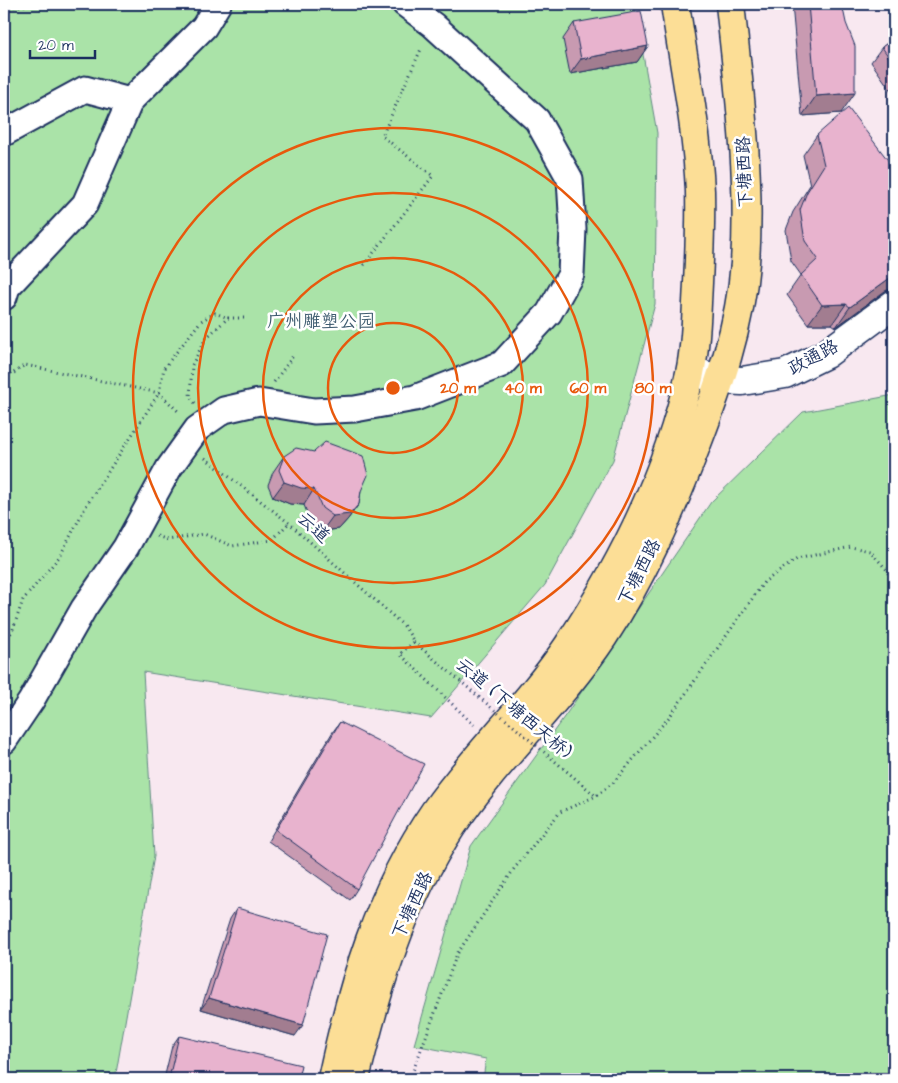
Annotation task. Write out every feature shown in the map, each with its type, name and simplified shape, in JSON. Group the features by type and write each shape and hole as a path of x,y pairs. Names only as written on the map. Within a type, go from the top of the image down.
{"highway":[{"name":"下塘西路","path":"332,1079 360,968 388,897 434,813 491,741 532,694 568,646 620,560 648,501 676,428 691,371 695,342 700,244 700,188 692,117 675,4"},
{"name":"下塘西路","path":"355,1079 389,957 399,930 433,859 452,827 569,683 618,612 671,508 721,380 733,340 745,264 743,135 730,4"}],"street":[{"path":"4,297 7,287 85,204 130,101 204,27 218,4"},
{"path":"4,740 31,701 84,608 126,547 135,528 197,432 224,410 259,402 314,411 355,409 415,398 502,364 550,313 571,274 573,229 570,179 537,120 433,24 404,4"},
{"path":"4,133 84,89 130,101"},
{"name":"政通路","path":"691,371 721,380 742,381 785,374 807,365 826,354 894,304"}],"path":[{"path":"4,7 41,4"},
{"path":"364,265 433,176 382,136 433,24"},
{"path":"4,640 12,632 23,600 60,556 86,506 159,393 164,368 201,321 215,313 228,318 245,318"},
{"path":"197,432 190,397 192,365 206,338 228,318"},
{"path":"4,366 11,375 25,365 159,393 197,432"},
{"name":"云道","path":"197,432 207,459 290,523 405,627 414,642"},
{"path":"135,528 168,540 204,534 232,546 272,540 290,523"},
{"path":"410,1079 457,954 514,869 560,812 596,796 613,783 670,716 764,582 797,559 851,547 870,551 887,570 894,592"},
{"path":"414,642 400,654 491,741"},
{"name":"云道 (下塘西天桥)","path":"414,642 596,796"}],"green space":[{"name":"广州雕塑公园","path":"4,4 634,4 657,133 655,304 613,460 545,585 431,718 143,672 154,856 115,1079 4,1079"},
{"path":"894,395 894,1079 483,1079 486,1059 414,1045 471,846 567,713 711,502 803,412"}],"building":[{"path":"808,4 842,4 846,23 855,46 855,93 816,96"},
{"path":"641,11 648,46 581,59 574,23"},
{"path":"894,38 894,65 882,47"},
{"path":"848,108 894,168 894,275 850,307 846,304 822,305 801,275 818,259 805,241 800,210 807,192 824,165 817,135"},
{"path":"325,442 363,456 368,475 361,491 359,504 350,514 333,516 322,508 314,489 301,488 284,482 279,470 284,456 296,448 314,452"},
{"path":"340,722 424,764 357,889 276,830"},
{"path":"237,908 327,934 303,1025 209,998"},
{"path":"179,1036 301,1065 298,1079 194,1079 170,1074"}]}
